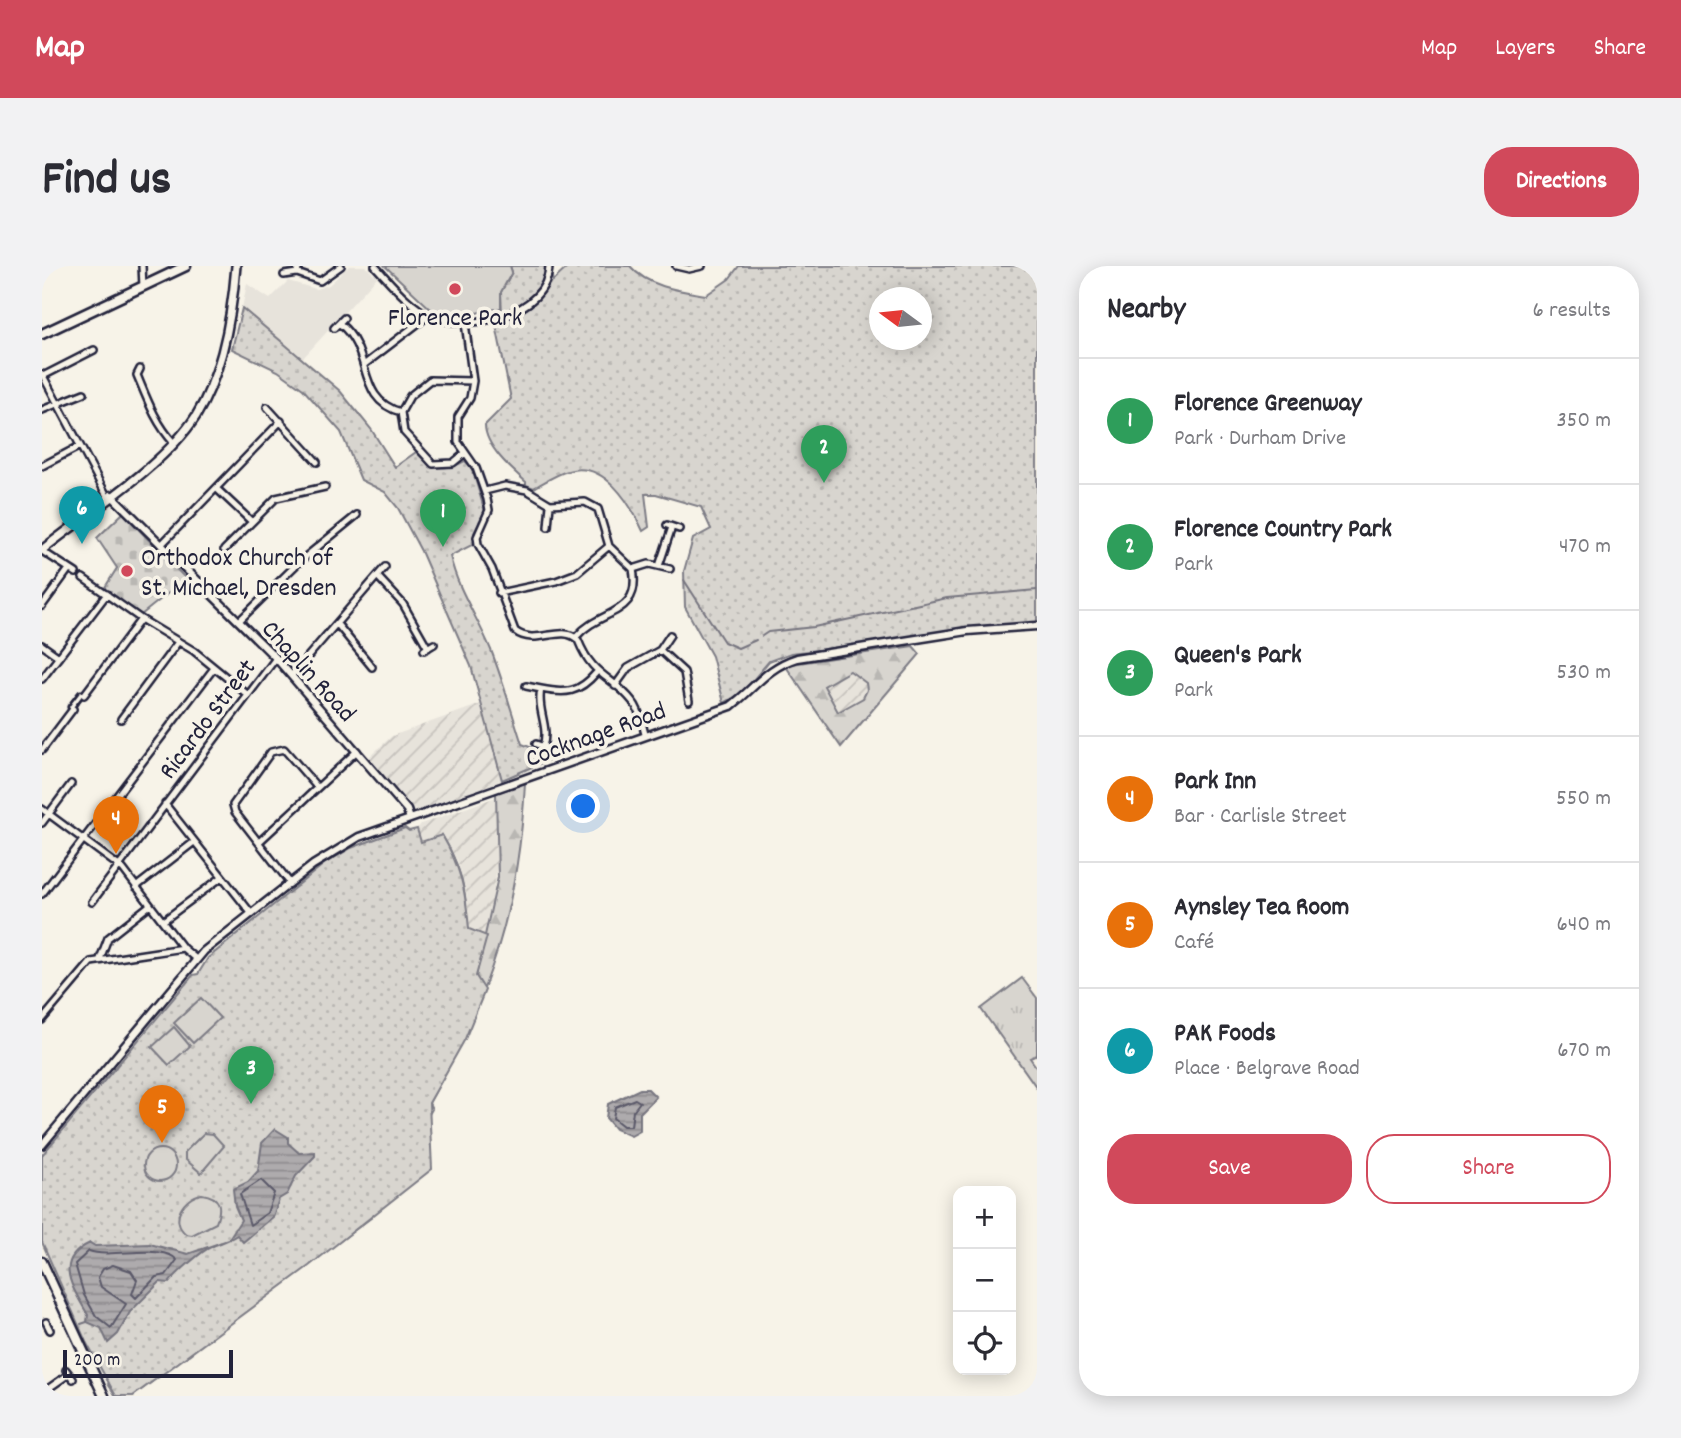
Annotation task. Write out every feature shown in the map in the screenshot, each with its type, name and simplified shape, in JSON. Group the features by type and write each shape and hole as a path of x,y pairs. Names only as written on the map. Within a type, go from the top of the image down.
{"main road":[{"path":"42,334 186,266"},
{"path":"42,550 174,443 196,416 212,379 229,315 236,266"},
{"path":"42,1262 104,1396"}],"street":[{"path":"142,266 144,287"},
{"path":"285,275 298,269 320,281 341,266"},
{"path":"374,266 429,316 445,322 466,323 504,315 524,306 543,290 549,266"},
{"path":"677,266 690,269 702,266"},
{"path":"365,364 429,316"},
{"path":"344,318 337,326 353,338 365,364 369,387 386,408 401,412"},
{"path":"466,323 473,381 470,398 458,417 456,428 464,454 476,468 489,510 477,537 478,544 492,569 515,631 522,636 538,639 564,634 577,639 587,662 596,673 635,704 645,734"},
{"path":"42,375 94,350"},
{"path":"140,369 137,375 162,430 174,443"},
{"name":"Chaplin Road","path":"42,375 109,497 292,675 407,810 410,819"},
{"path":"464,454 453,463 433,464 404,432 401,412 410,396 430,380 473,381"},
{"path":"42,410 84,393"},
{"path":"271,408 317,462"},
{"path":"161,545 218,490 281,421"},
{"path":"42,466 80,446"},
{"path":"485,491 505,486 527,490 550,504 585,502 598,509 609,546 633,569 635,587 625,606 591,622 577,639"},
{"path":"223,550 276,498 325,487"},
{"path":"218,490 251,521"},
{"path":"548,527 550,504"},
{"path":"239,621 298,563 357,515"},
{"path":"659,566 673,527"},
{"path":"499,593 556,582 577,573 609,546"},
{"path":"42,550 141,619 194,651 248,695"},
{"path":"633,569 649,564 670,569"},
{"path":"292,675 385,567"},
{"path":"42,606 69,569"},
{"path":"378,577 403,604 429,647"},
{"path":"42,679 87,625 107,594"},
{"path":"42,750 71,712 71,707 94,681 110,654 141,619"},
{"path":"337,624 372,667"},
{"name":"Cocknage Road","path":"42,1145 196,959 333,850 359,837 645,734 731,706 750,692 767,671 797,658 967,631 1037,626"},
{"path":"615,686 628,668 660,650 670,635"},
{"path":"130,719 122,717 178,642"},
{"path":"42,645 59,657"},
{"path":"660,650 684,672 686,698"},
{"name":"Ricardo Street","path":"92,902 276,658"},
{"path":"42,894 214,668"},
{"path":"526,686 558,693 577,691 596,673"},
{"path":"94,681 101,685"},
{"path":"541,689 538,702 546,736 540,745 550,749"},
{"path":"71,712 77,720"},
{"path":"290,883 233,805 271,752 284,750 317,787"},
{"path":"259,842 357,751"},
{"path":"42,823 69,792 71,784"},
{"path":"165,804 251,914"},
{"path":"42,809 119,866 183,948 196,959"},
{"path":"136,887 194,842"},
{"path":"163,921 222,877"},
{"path":"100,959 108,938 150,905"},
{"path":"42,1020 91,962 183,948"},
{"path":"42,1393 69,1374"}],"shaded area":[{"path":"349,266 365,266 377,277 303,358 242,308 247,284 270,299 288,281 316,289 329,285"},
{"path":"850,670 866,683 867,690 863,698 838,712 824,686"},
{"path":"481,704 502,780 416,812 369,757 392,736"},
{"path":"499,796 500,846 487,936 469,930 466,891 458,862 443,835 421,842 417,829 421,824"}],"green space":[{"name":"Florence Park","path":"385,266 510,266 512,272 501,292 501,308 461,316 436,314"},
{"path":"510,266 549,266 553,281 569,266 630,266 655,283 675,290 706,295 729,279 739,266 1037,266 1037,626 791,653 769,661 743,692 724,703 712,656 685,607 684,571 693,539 711,529 701,507 656,494 645,494 649,527 643,531 623,497 604,478 581,469 555,476 534,488 526,485 489,441 485,425 511,399 495,320 502,314 501,292 512,272"},
{"path":"242,308 340,391 371,429 395,467 416,452 427,462 439,467 465,461 472,468 485,512 474,533 474,544 450,556 453,569 491,650 522,744 555,757 502,780 471,666 421,551 398,508 385,492 361,480 341,432 303,389 278,371 232,349"},
{"path":"123,513 186,579 141,615 104,589 117,568 97,538"},
{"path":"913,646 920,654 841,747 785,665","holes":["850,671 866,683 867,690 863,698 838,712 824,686"]},
{"path":"525,783 516,870 498,949 485,987 469,1025 429,1103 432,1109 372,1217 133,1396 116,1396 108,1384 130,1364 442,835 464,887 464,975 476,976 498,877 496,793"},
{"path":"405,828 409,831 417,829 421,842 442,835 462,880 469,929 487,936 476,976 485,990 465,1039 429,1103 432,1169 309,1266 133,1396 116,1396 86,1342 42,1242 42,1155 193,975 198,974 208,958 324,864 351,848"},
{"path":"1022,978 1037,998 1037,1055 1030,1058 1037,1068 1037,1088 981,1009"},
{"path":"201,998 220,1018 193,1043 174,1023"},
{"path":"174,1027 190,1046 169,1065 152,1047"},
{"path":"204,1133 213,1134 224,1146 201,1173 185,1159 185,1152"},
{"path":"160,1149 172,1153 176,1165 172,1177 160,1181 148,1177 144,1165 148,1153"},
{"path":"202,1194 213,1197 218,1203 216,1223 192,1235 186,1234 179,1223 181,1210 189,1200"}],"water":[{"path":"640,1089 648,1089 656,1097 640,1113 640,1131 631,1136 615,1129 606,1118 608,1104"},
{"path":"275,1129 288,1137 288,1143 299,1153 315,1152 315,1156 296,1176 287,1194 279,1199 273,1217 243,1242 237,1235 228,1240 241,1220 235,1206 233,1189 248,1182 258,1171 262,1143"},
{"path":"228,1240 201,1253 169,1283 160,1282 130,1312 118,1334 108,1343 101,1328 87,1322 88,1315 72,1285 69,1267 78,1250 90,1243 95,1246 150,1244 188,1254"}],"waterway":[{"path":"684,580 724,642 738,648 756,640"},
{"path":"762,636 768,632 814,627 947,598 1037,590"},
{"path":"81,1324 87,1322"}],"place":[{"name":"Florence Park","path":"455,289"},
{"name":"Florence Country Park","path":"824,483"},
{"name":"PAK Foods","path":"82,544"},
{"name":"Florence Greenway","path":"443,547"},
{"name":"Orthodox Church of St. Michael, Dresden","path":"127,571"},
{"name":"Park Inn","path":"116,854"},
{"name":"Queen's Park","path":"251,1104"},
{"name":"Aynsley Tea Room","path":"162,1143"}]}
